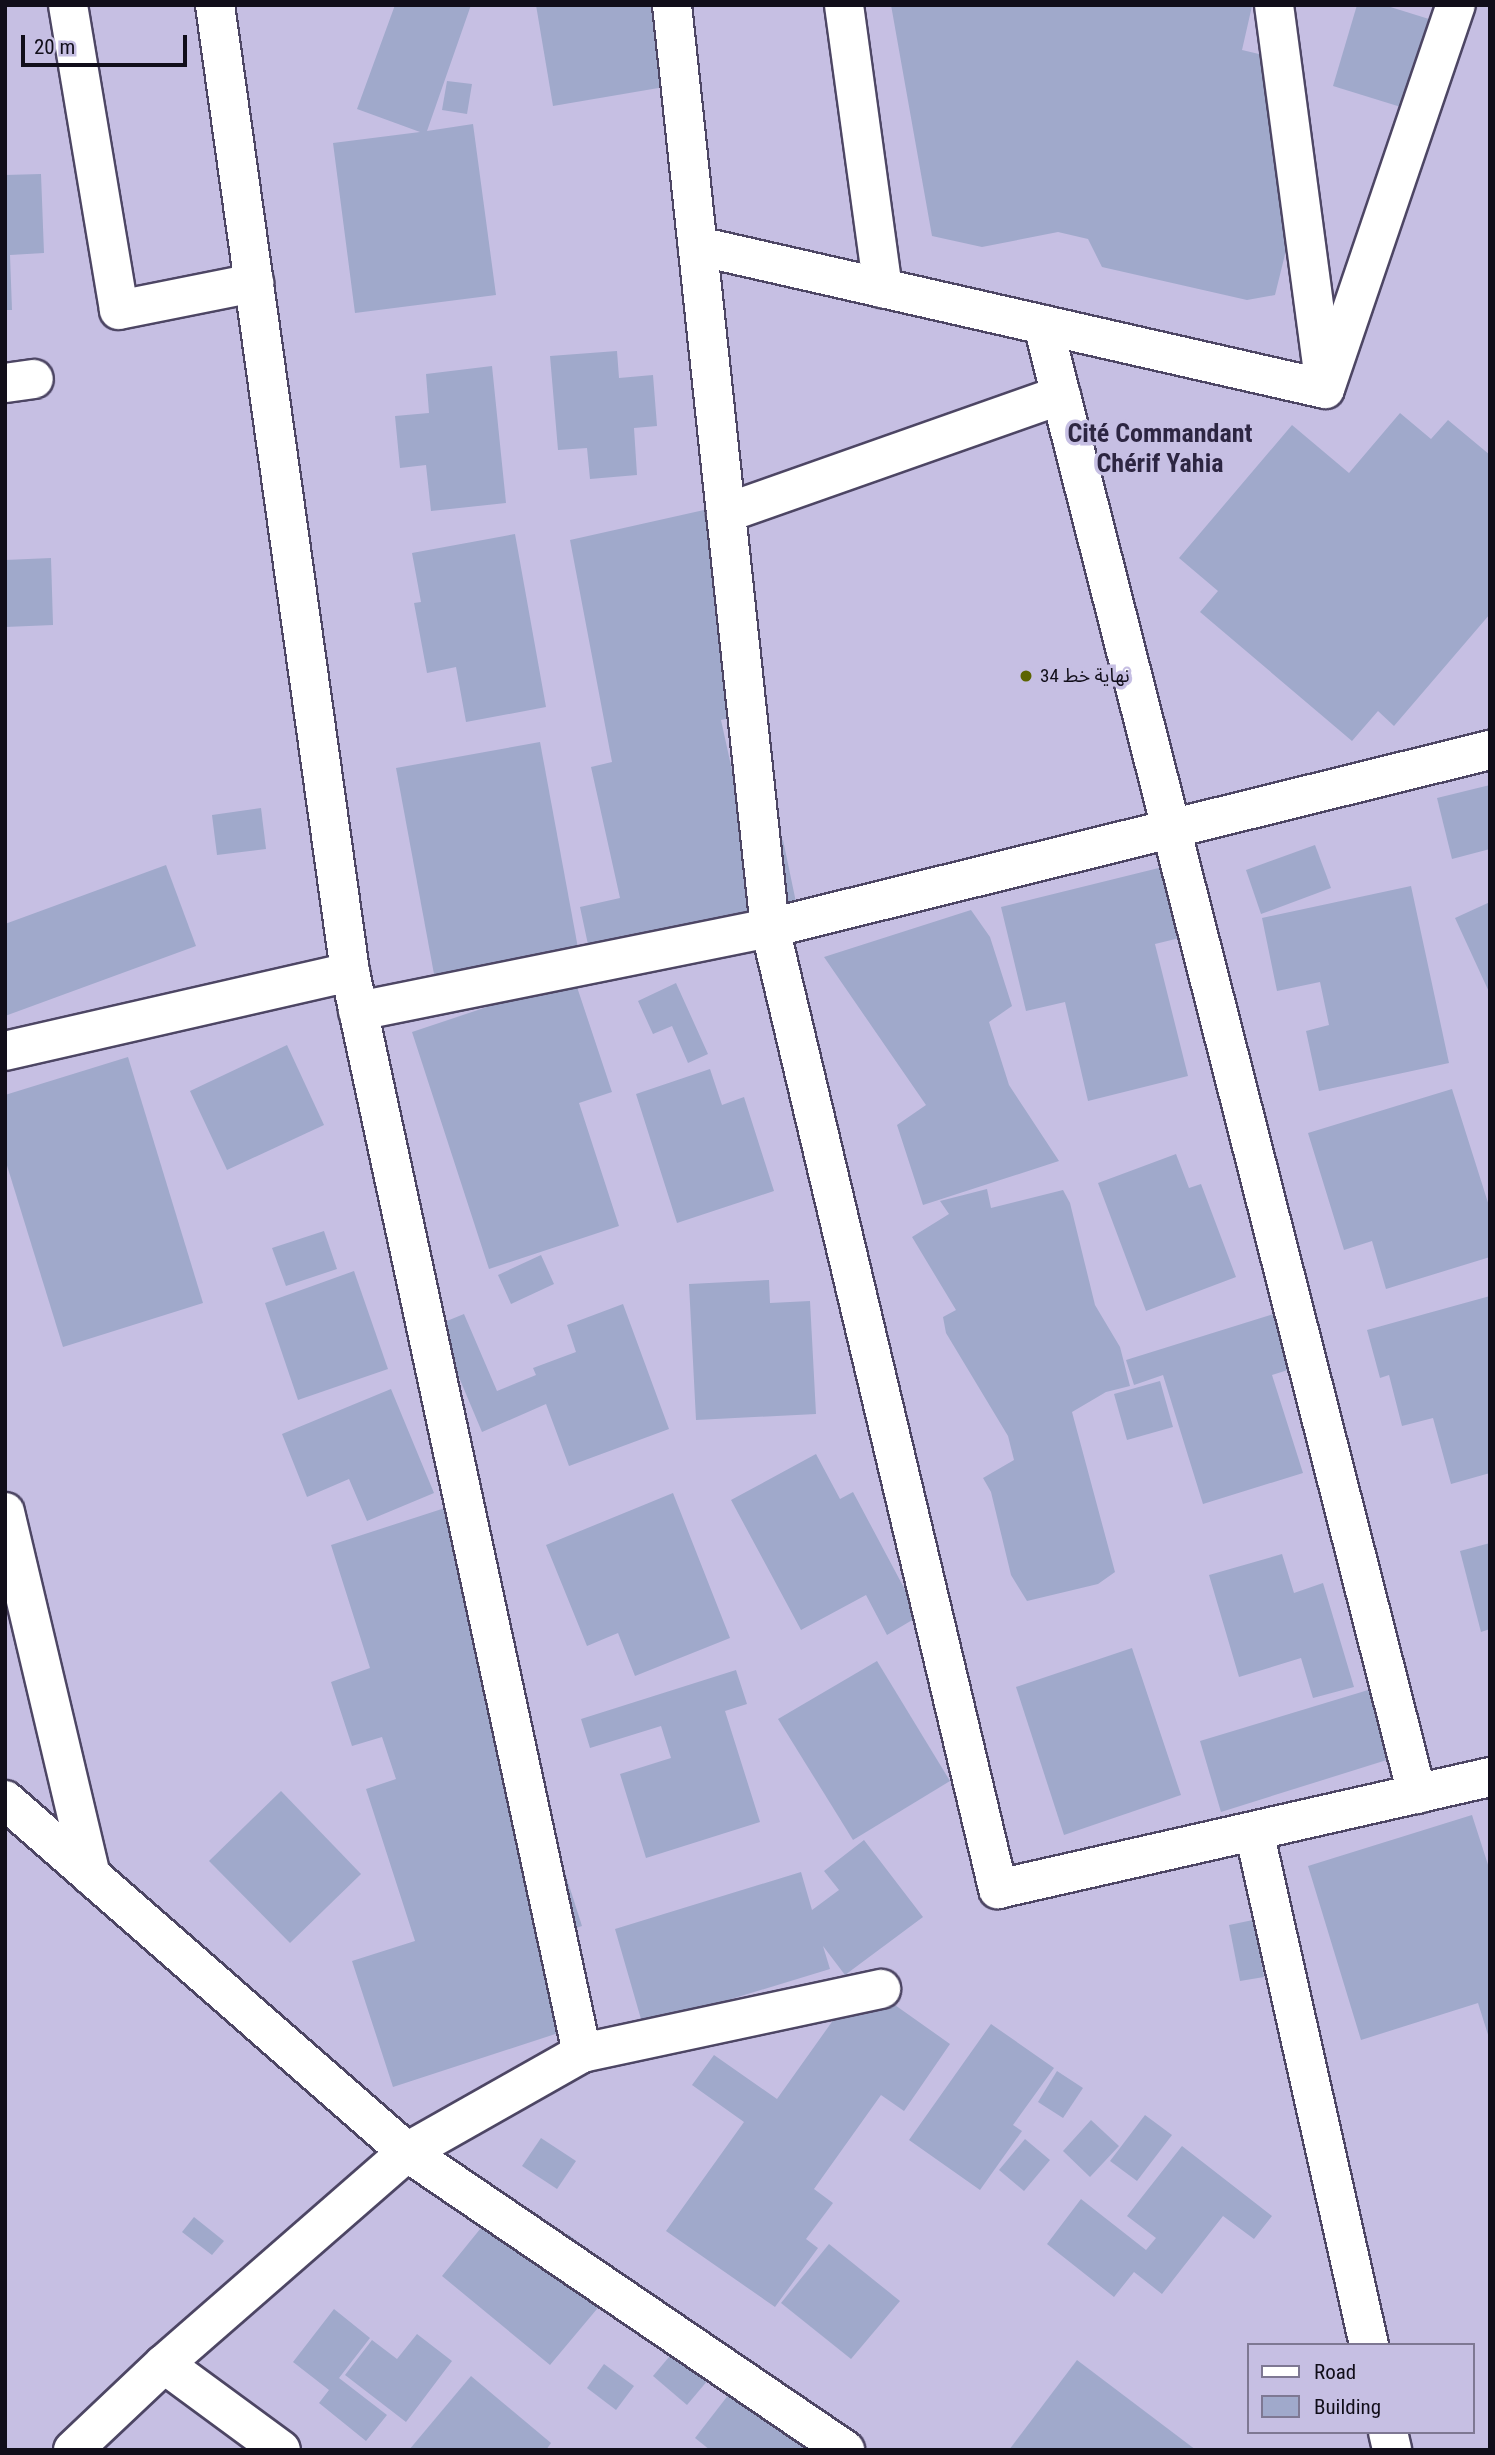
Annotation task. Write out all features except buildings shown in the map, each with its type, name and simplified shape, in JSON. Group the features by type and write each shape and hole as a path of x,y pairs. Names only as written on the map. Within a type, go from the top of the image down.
{"street":[{"path":"68,5 118,310 254,282"},
{"path":"215,5 350,972 582,2053"},
{"path":"672,5 770,928 998,1889 1490,1777"},
{"path":"844,5 883,288"},
{"path":"1274,5 1325,388"},
{"path":"1325,388 1456,5"},
{"path":"698,246 1325,388"},
{"path":"1043,325 1174,831 1417,1794"},
{"path":"726,513 1061,396"},
{"path":"358,1011 770,928 1174,831 1490,750"},
{"path":"5,1051 350,972"},
{"path":"5,1512 91,1875"},
{"path":"5,1800 407,2152 845,2450"},
{"path":"1254,1831 1369,2343"},
{"path":"73,2450 164,2364 407,2152 582,2053 881,1989"},
{"path":"164,2364 281,2450"}],"place":[{"name":"نهاية خط 34","path":"1026,676"}],"district":[{"name":"Cité Commandant Chérif Yahia","path":"1160,449"}]}
